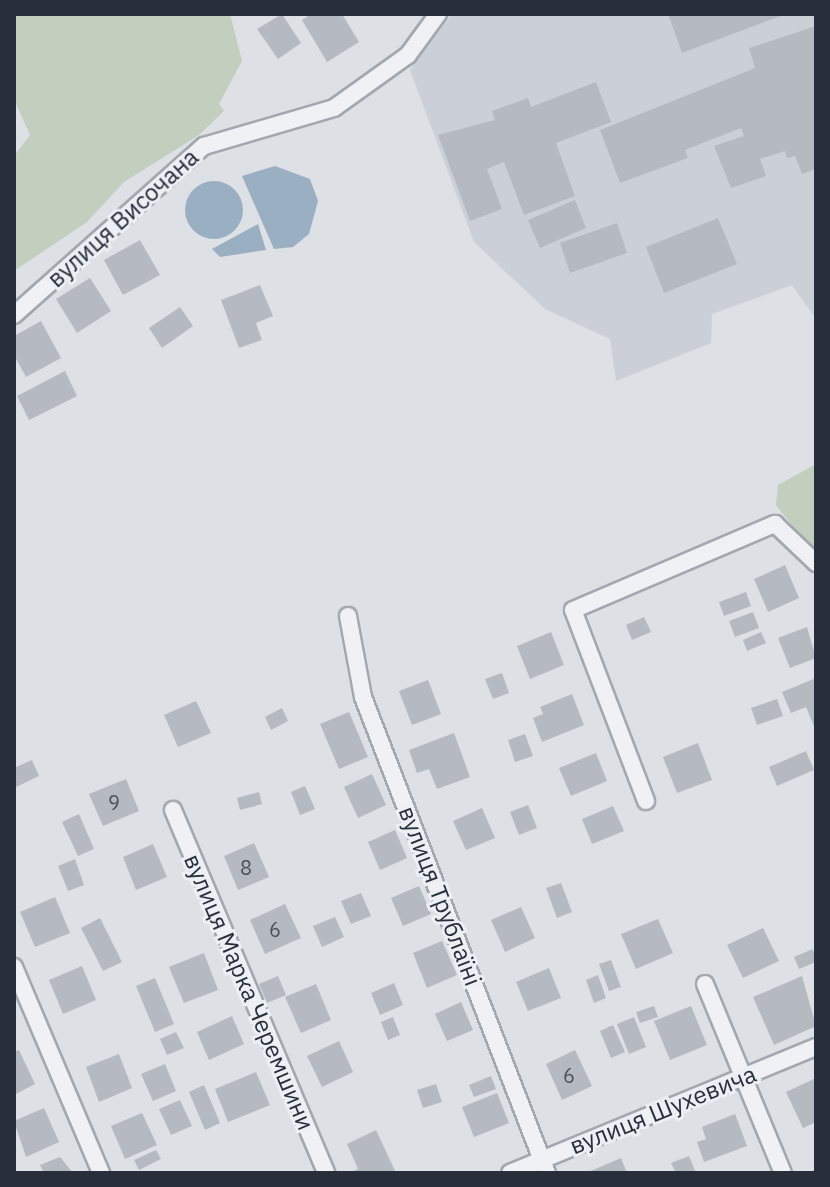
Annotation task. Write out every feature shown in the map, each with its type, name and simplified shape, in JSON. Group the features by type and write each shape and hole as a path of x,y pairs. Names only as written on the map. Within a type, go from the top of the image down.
{"street":[{"name":"вулиця Височана","path":"14,315 204,146 334,108 408,55 438,14"},
{"path":"646,801 573,610 775,524 816,563"},
{"name":"вулиця Трублаїні","path":"348,616 363,697 545,1166"},
{"name":"вулиця Марка Черемшини","path":"173,810 326,1173"},
{"path":"14,967 101,1173"},
{"path":"705,984 783,1173"},
{"name":"вулиця Шухевича","path":"510,1173 545,1166 816,1047"}],"shaded area":[{"path":"452,14 816,14 816,319 792,285 712,314 711,343 616,381 610,339 545,309 474,242 410,70"}],"green space":[{"path":"14,14 230,14 242,61 219,104 224,111 199,135 124,182 87,222 14,271 14,156 30,135 14,99"},
{"path":"816,464 816,557 776,505 778,485"}],"water":[{"path":"275,166 310,179 318,201 309,234 293,247 274,249 242,176"},
{"path":"214,181 225,183 234,190 241,199 241,221 234,230 225,237 214,239 203,237 194,230 187,221 185,210 187,199 194,190 203,183"},
{"path":"258,224 266,250 220,257 212,249"}],"building":[{"path":"282,14 301,43 278,59 257,29"},
{"path":"311,14 342,14 359,42 327,62 302,20"},
{"path":"668,14 786,14 682,53"},
{"path":"816,26 816,169 802,174 795,156 787,158 785,151 760,159 766,176 731,188 714,146 744,136 741,128 685,150 688,158 620,183 600,130 755,68 749,48"},
{"path":"596,82 611,122 556,143 575,196 524,215 504,162 487,169 502,209 470,221 438,135 495,120 492,111 528,98 531,107"},
{"path":"575,200 586,228 540,248 528,220"},
{"path":"718,218 737,264 664,293 646,247"},
{"path":"617,223 627,253 570,273 560,243"},
{"path":"140,240 160,275 123,295 104,260"},
{"path":"90,278 111,311 77,333 56,299"},
{"path":"260,285 273,316 256,323 262,340 239,348 221,300"},
{"path":"180,307 193,326 162,348 149,328"},
{"path":"41,321 61,358 26,377 14,355 14,336"},
{"path":"65,371 77,396 29,420 17,396"},
{"path":"785,565 799,598 768,612 754,579"},
{"path":"746,592 751,606 724,616 719,602"},
{"path":"753,612 759,628 735,637 729,621"},
{"path":"644,617 651,632 632,640 626,625"},
{"path":"807,627 816,658 790,668 778,638"},
{"path":"551,632 564,665 530,679 517,646"},
{"path":"761,632 766,643 747,651 743,640"},
{"path":"502,673 509,693 493,699 485,679"},
{"path":"816,678 816,731 806,707 791,713 782,692"},
{"path":"428,680 441,714 412,725 399,691"},
{"path":"572,694 584,725 542,742 533,718 543,714 540,707"},
{"path":"777,699 783,716 757,725 751,708"},
{"path":"196,701 211,733 178,747 164,715"},
{"path":"282,708 288,721 271,730 265,717"},
{"path":"349,712 368,757 339,769 320,724"},
{"path":"454,733 470,777 437,789 429,769 417,773 409,750"},
{"path":"525,734 533,756 515,762 508,740"},
{"path":"698,743 712,780 677,793 663,757"},
{"path":"806,751 814,770 777,786 769,767"},
{"path":"596,753 607,781 571,796 559,768"},
{"path":"32,760 39,776 14,788 14,768"},
{"path":"372,774 386,805 358,818 344,787"},
{"path":"126,779 139,811 103,826 89,794"},
{"path":"305,786 315,809 300,815 291,792"},
{"path":"259,792 262,804 240,810 237,798"},
{"path":"528,805 537,828 519,835 510,812"},
{"path":"613,806 624,831 592,844 582,819"},
{"path":"482,808 495,838 466,850 453,821"},
{"path":"79,814 94,849 78,856 62,822"},
{"path":"395,830 407,858 380,870 368,842"},
{"path":"254,843 269,877 238,890 224,856"},
{"path":"153,844 167,877 136,890 123,857"},
{"path":"75,859 84,885 68,891 58,866"},
{"path":"561,883 572,912 557,918 546,888"},
{"path":"419,886 431,914 403,926 391,898"},
{"path":"361,893 371,916 351,924 341,901"},
{"path":"55,897 70,933 35,947 20,912"},
{"path":"285,904 301,938 265,954 250,920"},
{"path":"521,907 535,938 505,952 491,920"},
{"path":"335,917 344,937 322,947 313,926"},
{"path":"100,918 122,962 103,971 81,928"},
{"path":"658,919 673,953 636,969 621,934"},
{"path":"763,928 779,961 743,978 727,945"},
{"path":"442,941 457,975 427,988 413,953"},
{"path":"813,949 816,962 799,969 794,957"},
{"path":"204,953 218,990 184,1003 169,967"},
{"path":"611,960 621,987 609,991 599,964"},
{"path":"82,966 96,1000 63,1014 49,980"},
{"path":"549,968 561,998 528,1011 516,982"},
{"path":"598,975 606,998 594,1003 586,980"},
{"path":"278,976 286,995 267,1003 259,984"},
{"path":"802,976 816,1026 774,1045 753,997"},
{"path":"155,978 174,1024 155,1032 136,986"},
{"path":"394,983 403,1005 380,1015 371,993"},
{"path":"316,984 331,1020 301,1033 285,997"},
{"path":"461,1002 473,1030 447,1041 435,1014"},
{"path":"654,1006 658,1017 640,1023 636,1012"},
{"path":"691,1006 707,1045 670,1060 654,1021"},
{"path":"232,1016 244,1044 209,1060 197,1032"},
{"path":"393,1017 400,1035 388,1040 381,1022"},
{"path":"634,1017 646,1047 629,1054 617,1024"},
{"path":"613,1025 625,1052 611,1058 600,1031"},
{"path":"176,1032 184,1048 167,1055 160,1039"},
{"path":"339,1041 353,1072 322,1087 307,1056"},
{"path":"19,1050 35,1084 14,1095 14,1052"},
{"path":"575,1050 592,1086 562,1100 546,1064"},
{"path":"119,1054 132,1088 99,1102 86,1067"},
{"path":"165,1064 176,1091 153,1101 141,1074"},
{"path":"256,1072 270,1105 228,1122 215,1089"},
{"path":"491,1076 496,1089 474,1097 469,1085"},
{"path":"816,1078 816,1122 803,1128 786,1092"},
{"path":"436,1084 442,1102 423,1108 417,1090"},
{"path":"204,1085 220,1123 205,1130 189,1092"},
{"path":"497,1093 509,1123 474,1137 462,1107"},
{"path":"180,1100 192,1126 171,1135 159,1109"},
{"path":"44,1108 59,1142 26,1157 14,1121"},
{"path":"142,1113 157,1145 125,1159 111,1126"},
{"path":"735,1114 747,1146 704,1162 697,1142 706,1139 702,1127"},
{"path":"376,1130 396,1173 350,1173 358,1169 347,1144"},
{"path":"156,1150 161,1159 139,1170 134,1160"},
{"path":"689,1156 696,1173 676,1173 671,1163"},
{"path":"60,1157 73,1173 44,1173 40,1165"},
{"path":"621,1158 627,1173 586,1173"}]}
